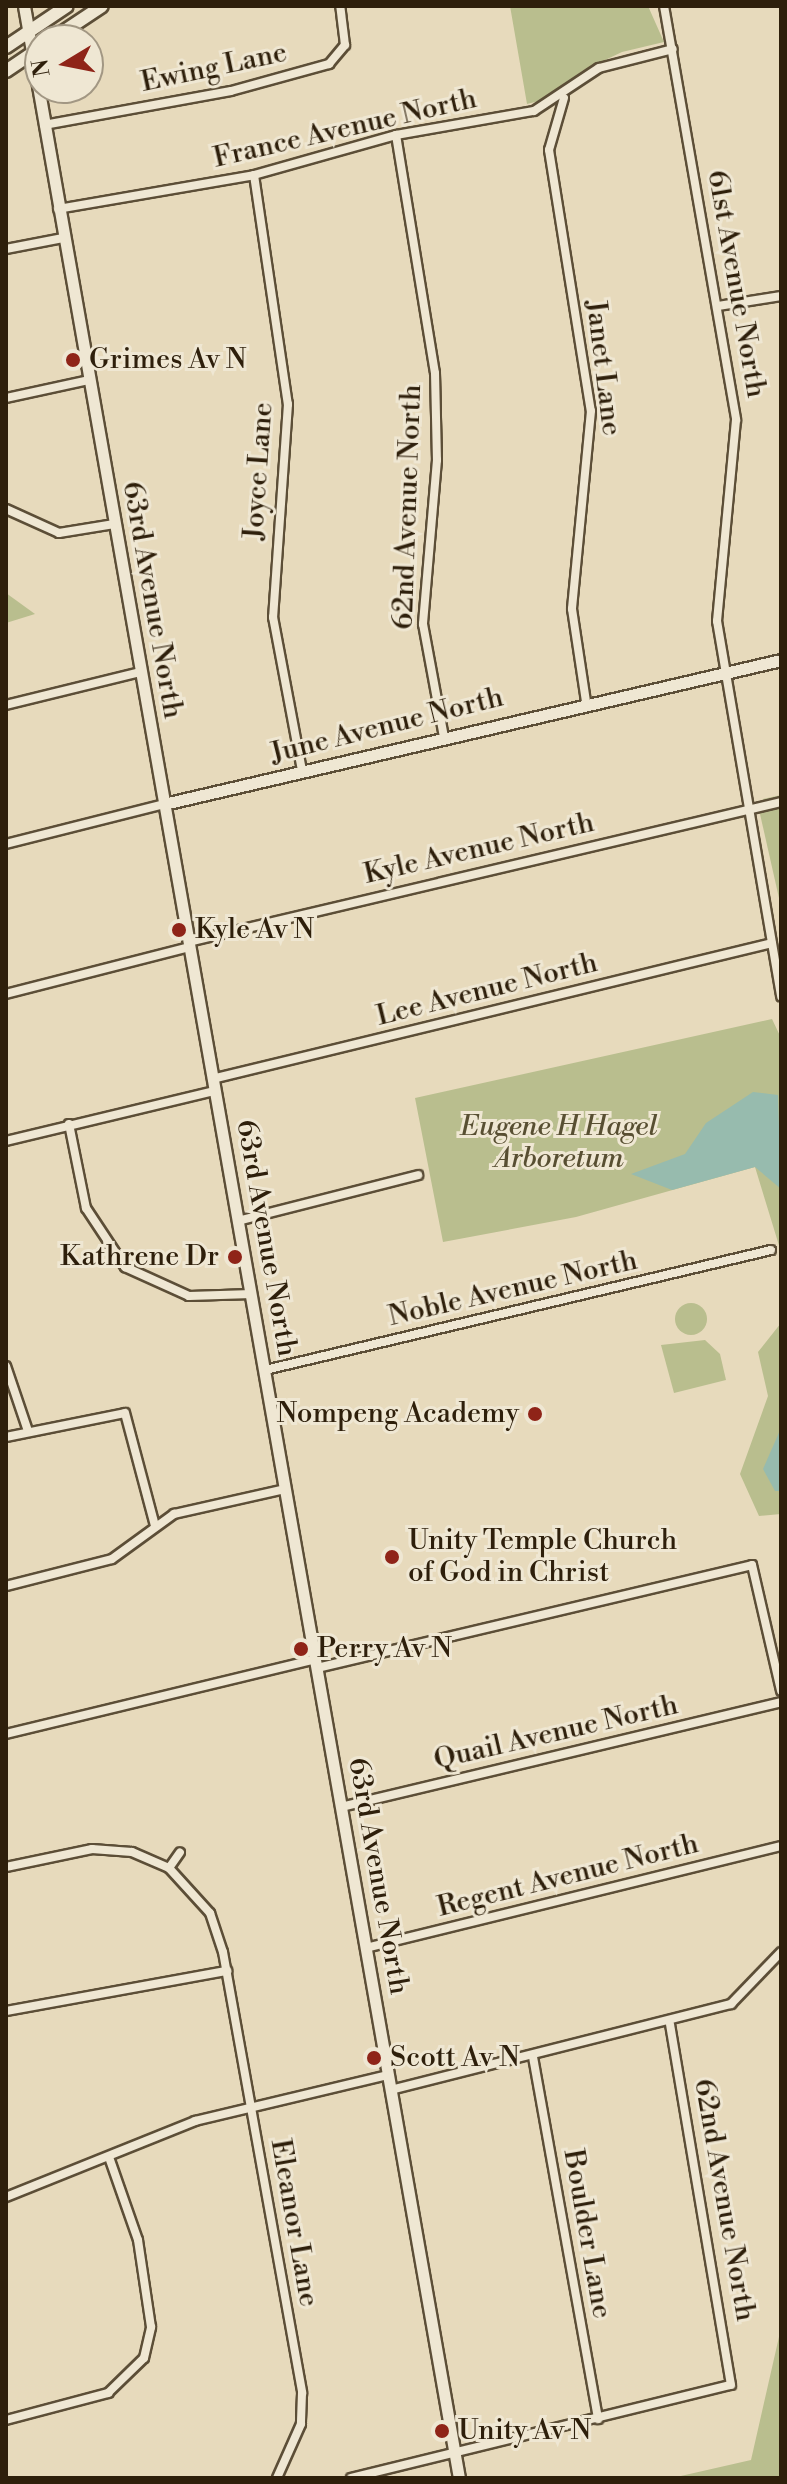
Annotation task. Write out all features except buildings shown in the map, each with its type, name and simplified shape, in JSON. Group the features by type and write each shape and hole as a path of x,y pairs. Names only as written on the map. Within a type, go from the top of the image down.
{"main road":[{"path":"40,24 67,6"},
{"path":"75,24 102,6"},
{"path":"6,47 24,35"},
{"path":"6,71 24,59"}],"street":[{"name":"Ewing Lane","path":"44,125 231,91 342,54 340,6"},
{"name":"61st Avenue North","path":"664,6 736,420 716,594 724,669 781,997"},
{"name":"France Avenue North","path":"58,209 254,175 396,135 534,111 615,60 673,49"},
{"name":"Janet Lane","path":"569,91 549,150 591,411 572,609 586,702"},
{"name":"63rd Avenue North","path":"42,104 459,2478"},
{"name":"62nd Avenue North","path":"396,135 435,373 437,460 423,624 444,737"},
{"name":"Joyce Lane","path":"254,175 288,404 273,617 302,771"},
{"path":"6,249 63,238"},
{"path":"718,306 781,296"},
{"path":"6,398 89,380"},
{"path":"6,509 59,533 114,524"},
{"name":"June Avenue North","path":"6,844 724,669 781,660"},
{"path":"6,705 140,672"},
{"name":"Kyle Avenue North","path":"6,994 188,944 781,802"},
{"name":"Lee Avenue North","path":"6,1141 772,943"},
{"path":"69,1124 86,1208 125,1267 189,1296 252,1294"},
{"path":"238,1221 418,1175"},
{"name":"Noble Avenue North","path":"265,1370 771,1250"},
{"path":"6,1366 28,1431"},
{"path":"6,1437 125,1413 155,1526"},
{"path":"6,1586 101,1563 155,1526 192,1508 285,1489"},
{"path":"6,1734 752,1565 781,1691"},
{"name":"Quail Avenue North","path":"341,1807 781,1702"},
{"name":"Regent Avenue North","path":"366,1948 781,1846"},
{"path":"6,1867 112,1849 169,1868 210,1913 227,1971 6,2011"},
{"path":"169,1868 180,1852"},
{"path":"391,2090 670,2024 744,1997 781,1952"},
{"name":"Eleanor Lane","path":"227,1971 302,2393 301,2424 277,2478"},
{"name":"62nd Avenue North","path":"598,2419 731,2385 670,2024"},
{"name":"Boulder Lane","path":"533,2057 598,2419"},
{"path":"6,2197 251,2107 388,2075"},
{"path":"6,2420 91,2400 136,2372 149,2343 150,2310 132,2216 109,2157"},
{"path":"351,2478 598,2419"}],"green space":[{"path":"510,6 648,6 664,42 622,52 582,71 551,98 527,104"},
{"path":"6,593 35,614 6,623"},
{"path":"781,795 781,907 760,814 763,799"},
{"name":"Eugene H Hagel Arboretum","path":"772,1019 781,1038 781,1252 755,1167 576,1217 443,1242 415,1098"},
{"path":"691,1303 702,1308 707,1319 702,1330 691,1335 680,1330 675,1319 680,1308"},
{"path":"781,1323 781,1514 759,1516 740,1474 768,1396 758,1352"},
{"path":"705,1340 720,1354 726,1380 674,1393 661,1345"},
{"path":"781,2328 781,2478 672,2478 751,2460"}],"water":[{"path":"753,1092 778,1095 781,1189 755,1167 672,1190 631,1174 685,1154 706,1123"},
{"path":"781,1428 781,1491 775,1491 763,1469"}],"place":[{"name":"Grimes Av N","path":"73,360"},
{"name":"Kyle Av N","path":"179,930"},
{"name":"Kathrene Dr","path":"235,1257"},
{"name":"Nompeng Academy","path":"535,1414"},
{"name":"Unity Temple Church of God in Christ","path":"392,1557"},
{"name":"Perry Av N","path":"301,1649"},
{"name":"Scott Av N","path":"374,2058"},
{"name":"Unity Av N","path":"442,2431"}]}
